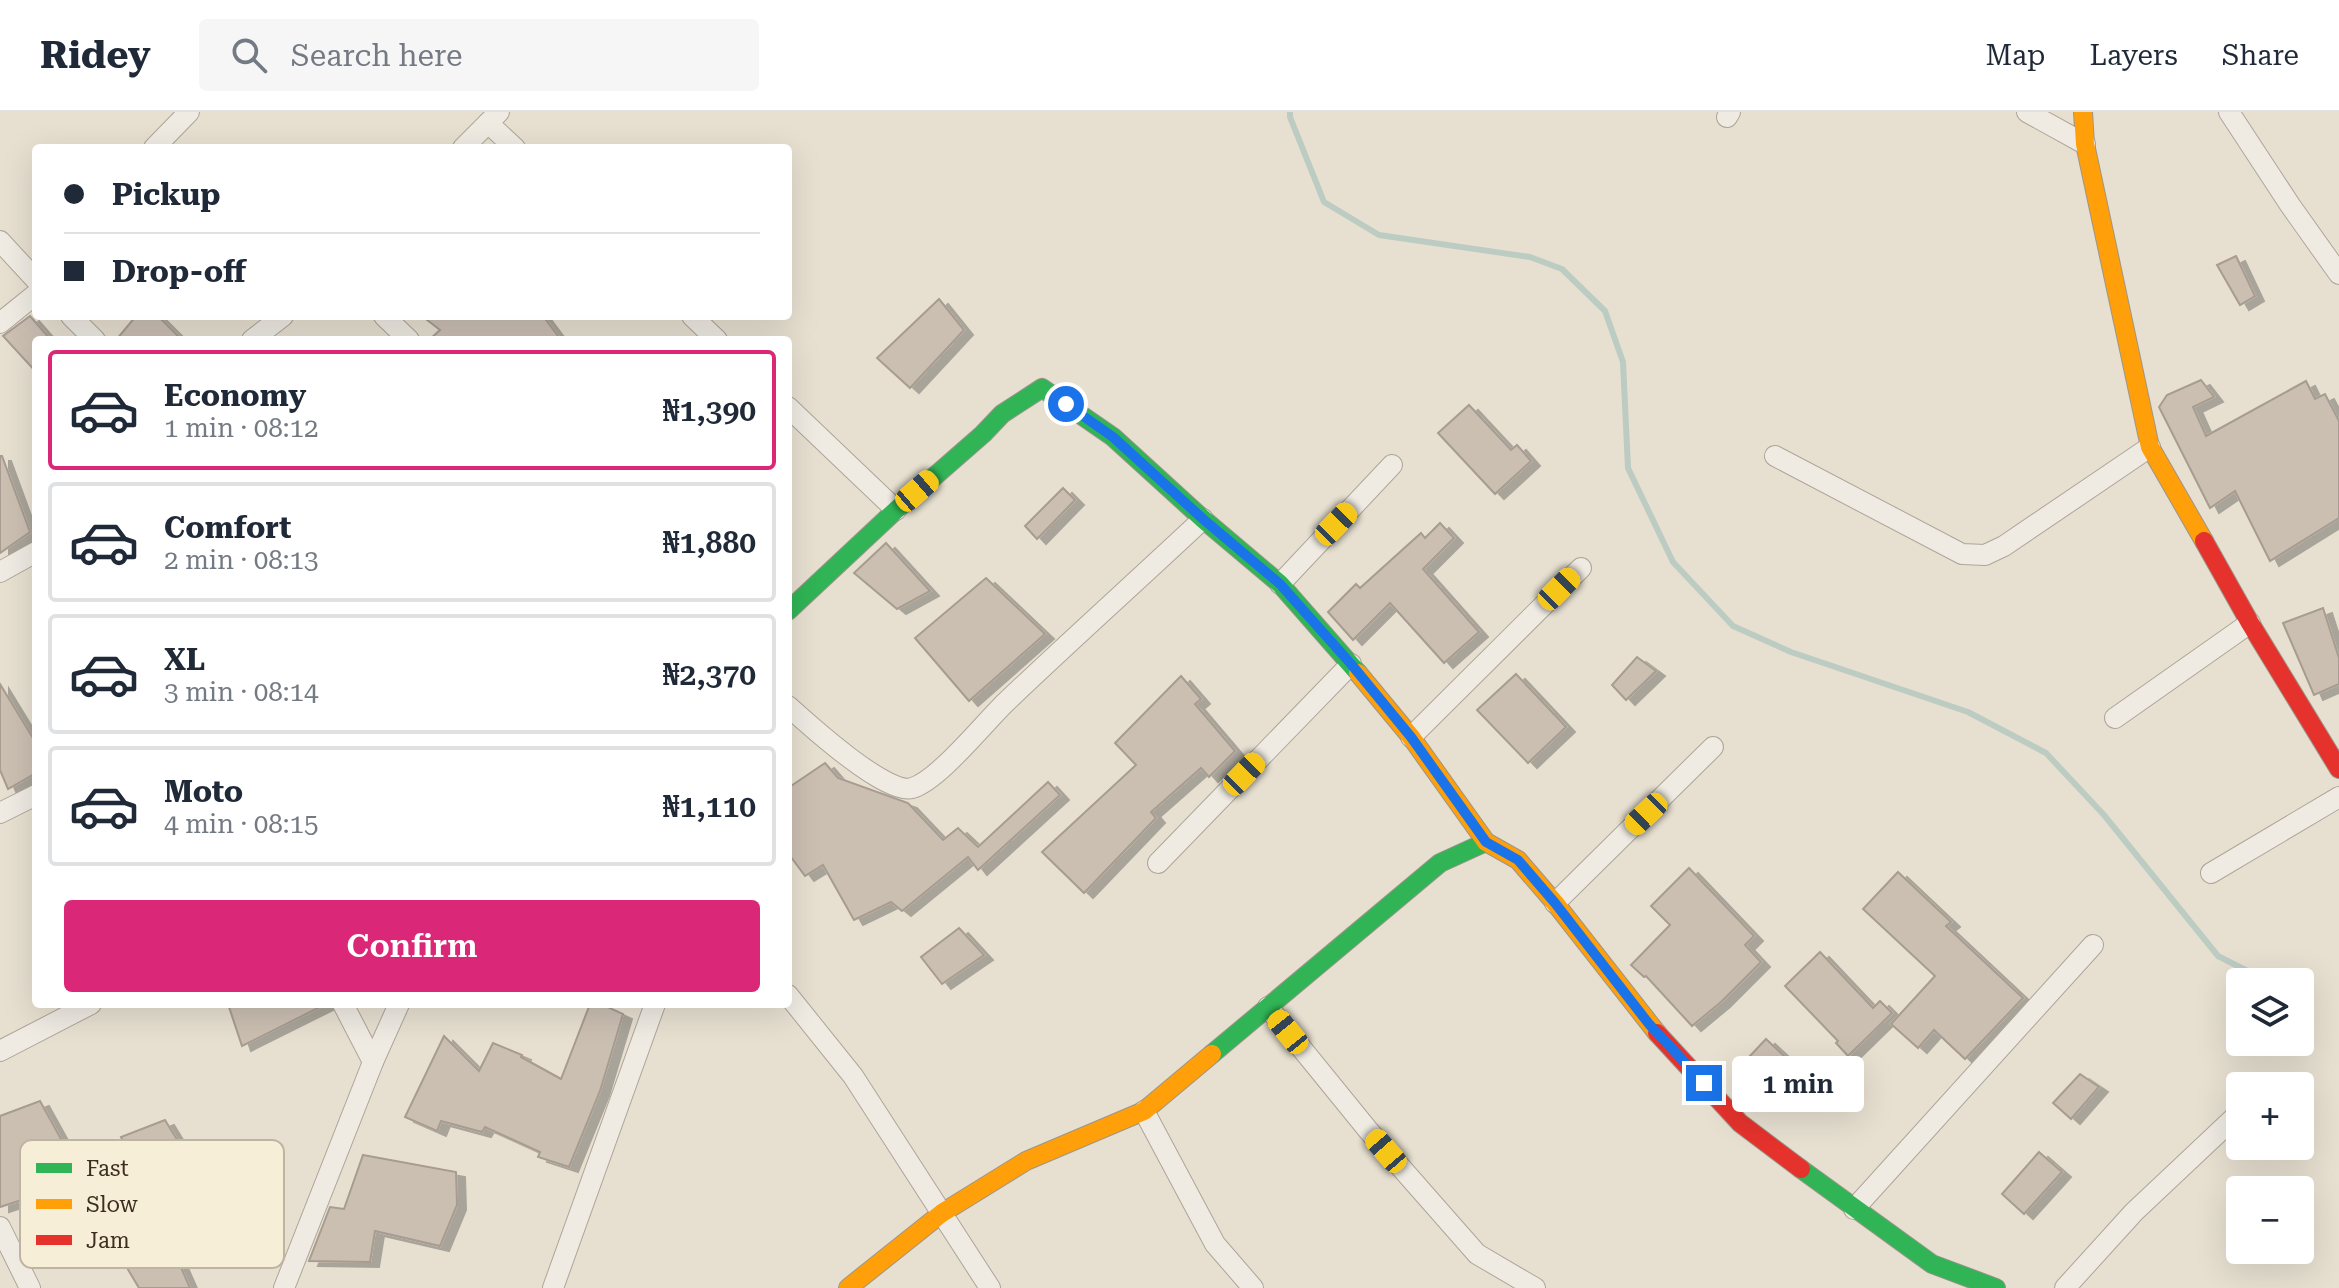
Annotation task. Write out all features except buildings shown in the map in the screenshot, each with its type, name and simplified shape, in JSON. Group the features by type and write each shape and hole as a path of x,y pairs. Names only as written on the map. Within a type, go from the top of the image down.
{"street":[{"path":"158,144 189,112"},
{"path":"2027,112 2085,144"},
{"path":"2083,112 2085,144 2150,447 2250,623 2339,769"},
{"path":"2229,112 2290,205 2333,253 2339,274"},
{"path":"467,144 494,117 512,144"},
{"path":"0,241 32,267"},
{"path":"0,323 32,297"},
{"path":"75,320 91,336"},
{"path":"257,336 278,320"},
{"path":"388,320 405,336"},
{"path":"696,320 713,336"},
{"path":"792,607 1002,414 1042,388 1113,437 1280,584 1411,737 1486,842 1518,860 1649,1024 1740,1123 1932,1264 1996,1288"},
{"path":"792,411 896,510"},
{"path":"1775,456 1962,554 1985,555 2004,546 2150,447"},
{"path":"1280,584 1392,465"},
{"path":"792,710 822,738 893,787 911,789 934,775 1004,704 1203,519"},
{"path":"0,572 32,554"},
{"path":"1411,737 1581,568"},
{"path":"2115,718 2250,623"},
{"path":"1158,863 1351,664"},
{"path":"1555,903 1713,747"},
{"path":"0,813 32,797"},
{"path":"2211,873 2339,797"},
{"path":"848,1288 942,1213 1026,1161 1144,1111 1440,863 1486,842"},
{"path":"1854,1209 2093,945"},
{"path":"792,1000 853,1076 990,1288"},
{"path":"1268,1007 1368,1130 1477,1254 1535,1288"},
{"path":"0,1051 83,1008"},
{"path":"345,1008 373,1062"},
{"path":"284,1288 397,1008"},
{"path":"553,1288 654,1008"},
{"path":"1144,1111 1215,1244 1253,1288"},
{"path":"2065,1288 2134,1212 2226,1125"},
{"path":"0,1227 20,1268"},
{"path":"20,1268 30,1288"}],"waterway":[{"path":"1290,112 1324,202 1379,235 1530,257 1562,269 1605,311 1623,362 1628,468 1673,562 1733,626 1791,652 1968,712 2046,753 2104,815 2218,956 2242,968"}],"traffic: fast":[{"path":"792,607 1002,414 1042,388 1113,437 1280,584 1358,673"},
{"path":"1212,1054 1440,863 1486,842"},
{"path":"1801,1169 1932,1264 1996,1288"}],"traffic: slow":[{"path":"2083,112 2085,144 2150,447 2204,541"},
{"path":"1358,673 1411,737 1486,842 1518,860 1657,1033"},
{"path":"848,1288 942,1213 1026,1161 1144,1111 1212,1054"}],"traffic: jam":[{"path":"2204,541 2339,769"},
{"path":"1657,1033 1740,1123 1801,1169"}],"route":[{"path":"1066,404 1113,437 1280,584 1411,737 1486,842 1518,860 1649,1024 1704,1083"}]}
